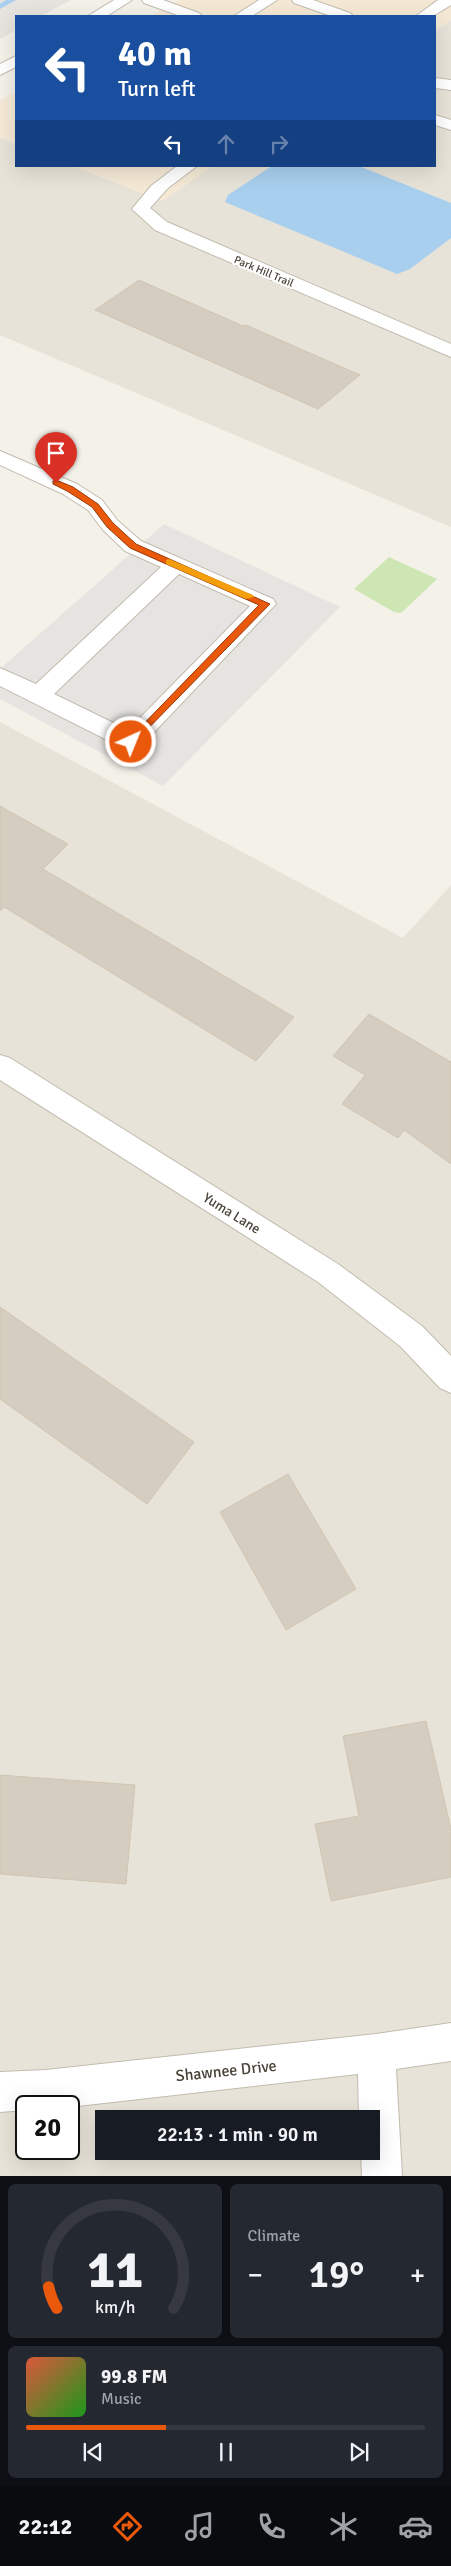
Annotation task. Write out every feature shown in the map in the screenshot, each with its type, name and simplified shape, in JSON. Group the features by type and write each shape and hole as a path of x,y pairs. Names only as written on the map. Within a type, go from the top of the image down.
{"street":[{"path":"98,15 124,0"},
{"path":"149,0 191,15"},
{"path":"244,15 270,0"},
{"path":"299,0 342,15"},
{"path":"424,15 448,0"},
{"path":"0,70 15,62"},
{"path":"436,83 451,85"},
{"path":"436,120 451,125"},
{"name":"Park Hill Trail","path":"188,167 156,188 141,209 161,226 451,351"},
{"path":"0,457 70,489 95,506 110,525 133,546 266,604 131,742 0,676"},
{"path":"39,695 176,565"},
{"name":"Yuma Lane","path":"0,1066 328,1273 411,1336 451,1378"},
{"name":"Shawnee Drive","path":"0,2092 46,2090 376,2053 451,2042"},
{"path":"376,2053 382,2176"}],"shaded area":[{"path":"0,0 71,0 43,15 15,15 15,31 0,39"},
{"path":"179,0 451,0 451,20 436,30 436,15 152,15"},
{"path":"451,20 451,527 0,335 0,137 15,144 15,167 77,167 162,201 212,167 436,167 436,30"},
{"path":"15,93 15,144 0,137 0,101"},
{"path":"77,167 212,167 162,201"},
{"path":"164,524 340,607 163,786 0,699 0,669"},
{"path":"0,722 403,938 451,885 451,2176 0,2176"}],"green space":[{"path":"389,557 437,579 401,613 394,612 354,589"}],"water":[{"path":"270,167 361,167 451,203 451,238 410,269 397,274 225,202 228,195"}],"building":[{"path":"139,280 360,375 318,409 95,310"},
{"path":"0,806 68,844 43,869 294,1017 256,1061 4,907 0,911"},
{"path":"369,1014 451,1062 451,1164 404,1130 398,1138 342,1104 365,1075 333,1056"},
{"path":"0,1307 194,1442 147,1504 0,1399"},
{"path":"288,1474 356,1589 286,1630 220,1512"},
{"path":"426,1721 451,1829 451,1877 331,1901 315,1824 359,1816 343,1736"},
{"path":"0,1775 135,1785 126,1884 0,1874"}],"waterway":[{"path":"0,7 12,0"}],"slow traffic":[{"path":"169,562 250,597"}],"route":[{"path":"56,483 70,489 95,506 110,525 133,546 266,604 131,742"}]}
